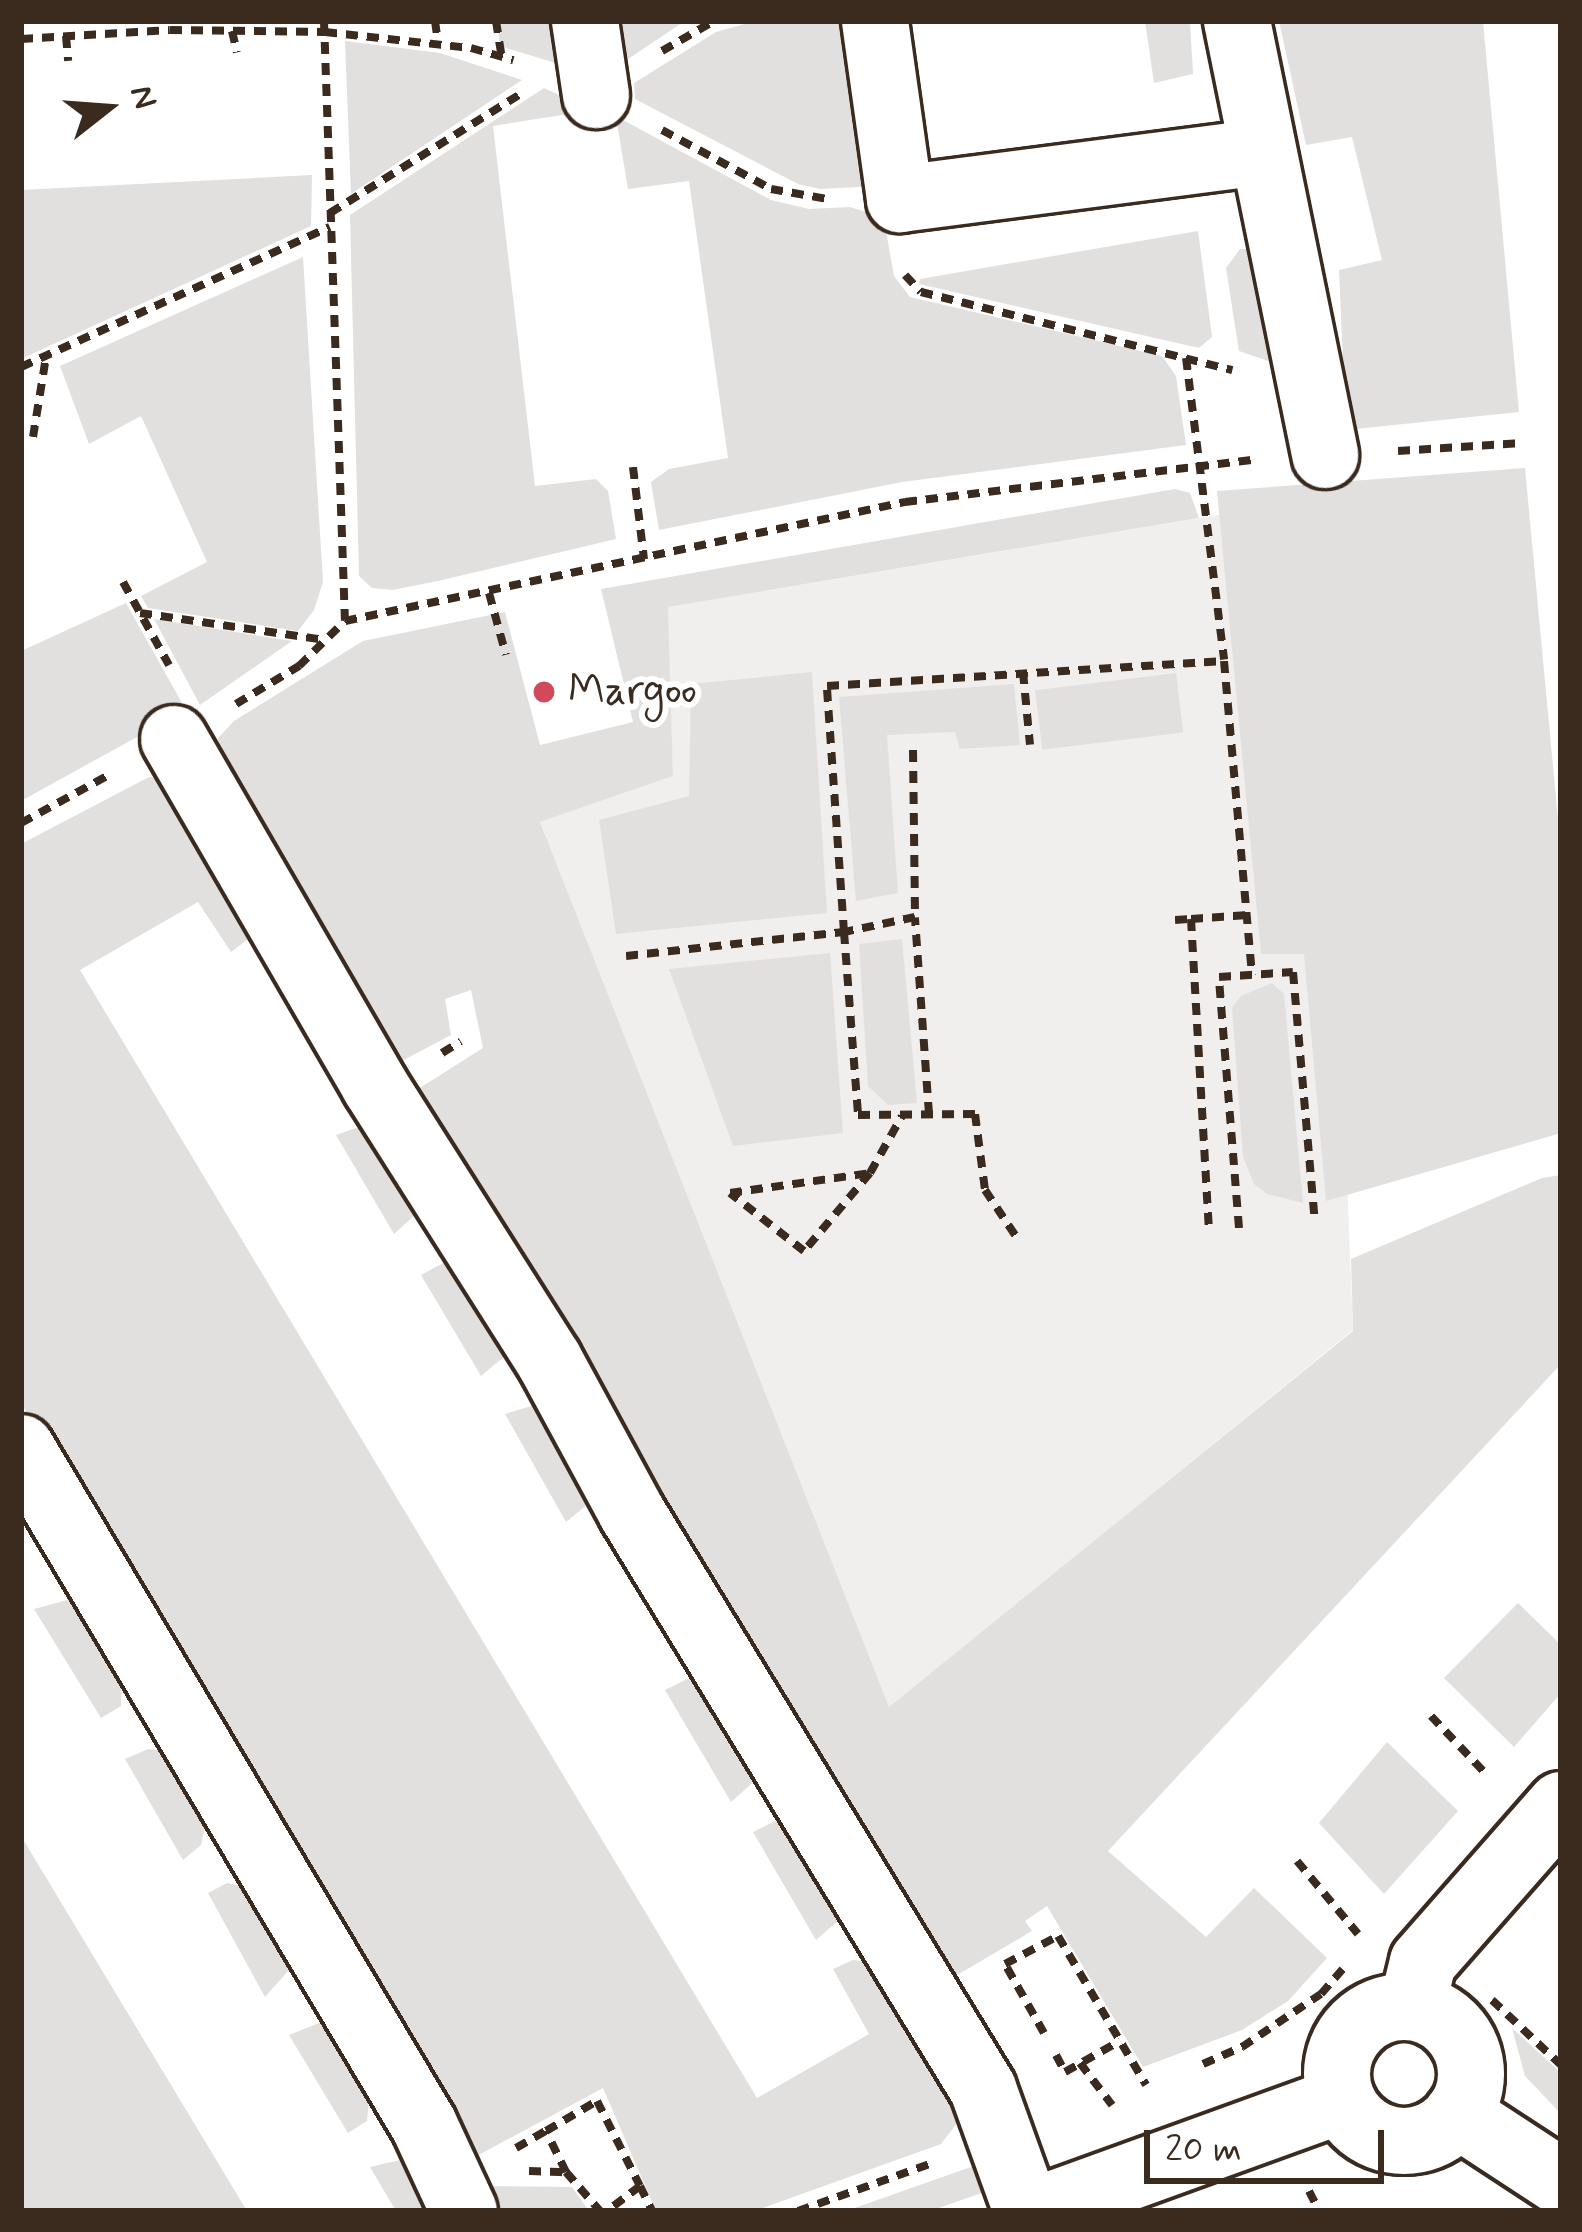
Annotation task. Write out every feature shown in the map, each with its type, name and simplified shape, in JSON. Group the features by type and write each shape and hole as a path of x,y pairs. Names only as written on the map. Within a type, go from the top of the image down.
{"street":[{"path":"874,21 900,199 1261,152"},
{"path":"1237,21 1325,455"},
{"path":"188,732 375,1086 549,1360 644,1532 983,2089 1031,2211 1341,2100"},
{"path":"21,1448 424,2125 464,2211"},
{"path":"1412,2007 1423,1962 1531,1797"},
{"path":"1412,2007 1434,2014 1464,2044 1470,2086 1457,2114 1433,2135 1393,2141 1354,2120 1341,2100 1340,2054 1350,2033 1388,2008 1412,2007"},
{"path":"1457,2114 1561,2182"}],"path":[{"path":"324,21 345,621"},
{"path":"435,21 438,44"},
{"path":"496,21 502,57"},
{"path":"21,39 170,25 325,32 579,63 785,194 900,199 904,273 921,292 1315,390"},
{"path":"232,31 237,52"},
{"path":"66,36 68,61"},
{"path":"330,213 579,63"},
{"path":"21,367 330,227"},
{"path":"33,437 46,356"},
{"path":"1186,358 1203,464 1252,975"},
{"path":"21,823 299,666 345,621 905,502 1203,464 1522,443"},
{"path":"633,467 644,560"},
{"path":"123,582 188,732"},
{"path":"489,592 506,655"},
{"path":"140,613 326,640"},
{"path":"1019,1241 986,1190 975,1114 857,1115 827,686 1224,661"},
{"path":"1023,672 1030,745"},
{"path":"913,750 915,916 929,1114"},
{"path":"1175,920 1247,915"},
{"path":"626,956 844,932 915,916"},
{"path":"1191,919 1209,1229"},
{"path":"1239,1228 1219,976 1293,972 1315,1222"},
{"path":"870,1174 730,1193 804,1251 870,1174 902,1114"},
{"path":"1431,1716 1531,1797"},
{"path":"1297,1861 1366,1943"},
{"path":"1120,2041 1065,2072 1005,1964 1058,1936 1146,2085"},
{"path":"983,2089 1055,2054"},
{"path":"566,2171 546,2131 598,2101 652,2211"},
{"path":"607,2211 640,2186"}],"shaded area":[{"path":"497,21 557,21 562,65 500,46"},
{"path":"603,21 685,21 616,67"},
{"path":"755,21 844,21 877,186 820,189 798,184 635,99 634,83 716,32"},
{"path":"1145,21 1190,21 1193,74 1154,83"},
{"path":"1279,21 1483,21 1519,412 1346,430 1339,270 1382,260 1352,137 1306,145"},
{"path":"345,41 440,53 522,80 351,194"},
{"path":"544,88 566,98 568,114 493,126 535,486 596,479 608,491 616,539 438,581 392,590 372,588 359,576 350,215"},
{"path":"623,120 771,200 809,209 850,207 872,214 886,231 894,276 910,297 1162,356 1176,376 1186,445 902,482 659,530 651,482 669,469 728,458 689,181 628,189 617,123"},
{"path":"312,175 311,226 21,359 21,190"},
{"path":"1198,231 1212,337 1199,348 919,284 920,279"},
{"path":"1240,249 1254,249 1298,371 1239,351 1226,268"},
{"path":"303,257 323,582 314,610 298,631 148,608 141,596 207,562 141,416 89,444 60,366"},
{"path":"1525,468 1561,851 1561,1133 1326,1201 1304,954 1261,954 1217,491"},
{"path":"1175,489 1190,493 1199,518 668,607 673,776 540,822 889,1707 1353,1331 1351,1259 1542,1178 1561,1175 1561,1364 1108,1851 1206,1937 1254,1888 1327,1958 1288,2001 1242,2030 1143,2067 1047,1906 1025,1921 1032,1931 947,1981 407,1096 483,1048 471,990 445,999 451,1035 385,1070 223,763 218,738 234,721 363,641 505,612 540,745 633,722 601,589"},
{"path":"1320,498 1353,1330 889,1708 540,822 673,776 667,607"},
{"path":"126,603 186,710 21,801 21,651"},
{"path":"154,619 292,641 200,705"},
{"path":"812,672 827,913 616,934 599,820 689,796 691,684"},
{"path":"1176,673 1183,733 1042,750 1035,690"},
{"path":"1014,684 1020,745 960,749 955,732 887,735 898,893 856,901 839,697"},
{"path":"149,777 159,778 259,931 231,952 198,902 80,970 757,2098 869,2034 833,1969 853,1960 873,1963 953,2087 957,2123 941,2144 754,2211 656,2211 603,2088 473,2158 21,1403 21,844"},
{"path":"902,939 917,1103 888,1105 868,1086 859,944"},
{"path":"830,953 843,1133 733,1146 669,969"},
{"path":"1272,983 1284,994 1303,1203 1267,1194 1254,1184 1243,1157 1232,1008 1241,996"},
{"path":"370,1123 425,1206 394,1234 336,1135"},
{"path":"445,1262 459,1263 511,1351 481,1376 421,1275"},
{"path":"535,1405 549,1411 594,1499 566,1522 505,1414"},
{"path":"71,1599 81,1604 122,1672 121,1706 101,1718 34,1609"},
{"path":"1518,1603 1561,1645 1561,1693 1514,1747 1444,1678"},
{"path":"687,1679 698,1680 757,1779 731,1802 665,1690"},
{"path":"1387,1742 1458,1811 1384,1894 1319,1823"},
{"path":"148,1749 170,1752 208,1811 201,1845 183,1860 125,1759"},
{"path":"775,1821 796,1821 847,1913 816,1940 753,1832"},
{"path":"21,1836 247,2211 21,2211"},
{"path":"227,1883 260,1889 287,1941 289,1970 265,1997 208,1893"},
{"path":"319,2023 329,2026 371,2079 367,2121 348,2133 289,2035"},
{"path":"1512,2028 1561,2073 1561,2114 1525,2076"},
{"path":"400,2160 416,2167 437,2211 396,2211 370,2167"},
{"path":"988,2161 996,2188 930,2211 846,2211"},
{"path":"479,2186 572,2187 589,2211 495,2211"}],"place":[{"name":"Margoo","path":"544,692"}]}
